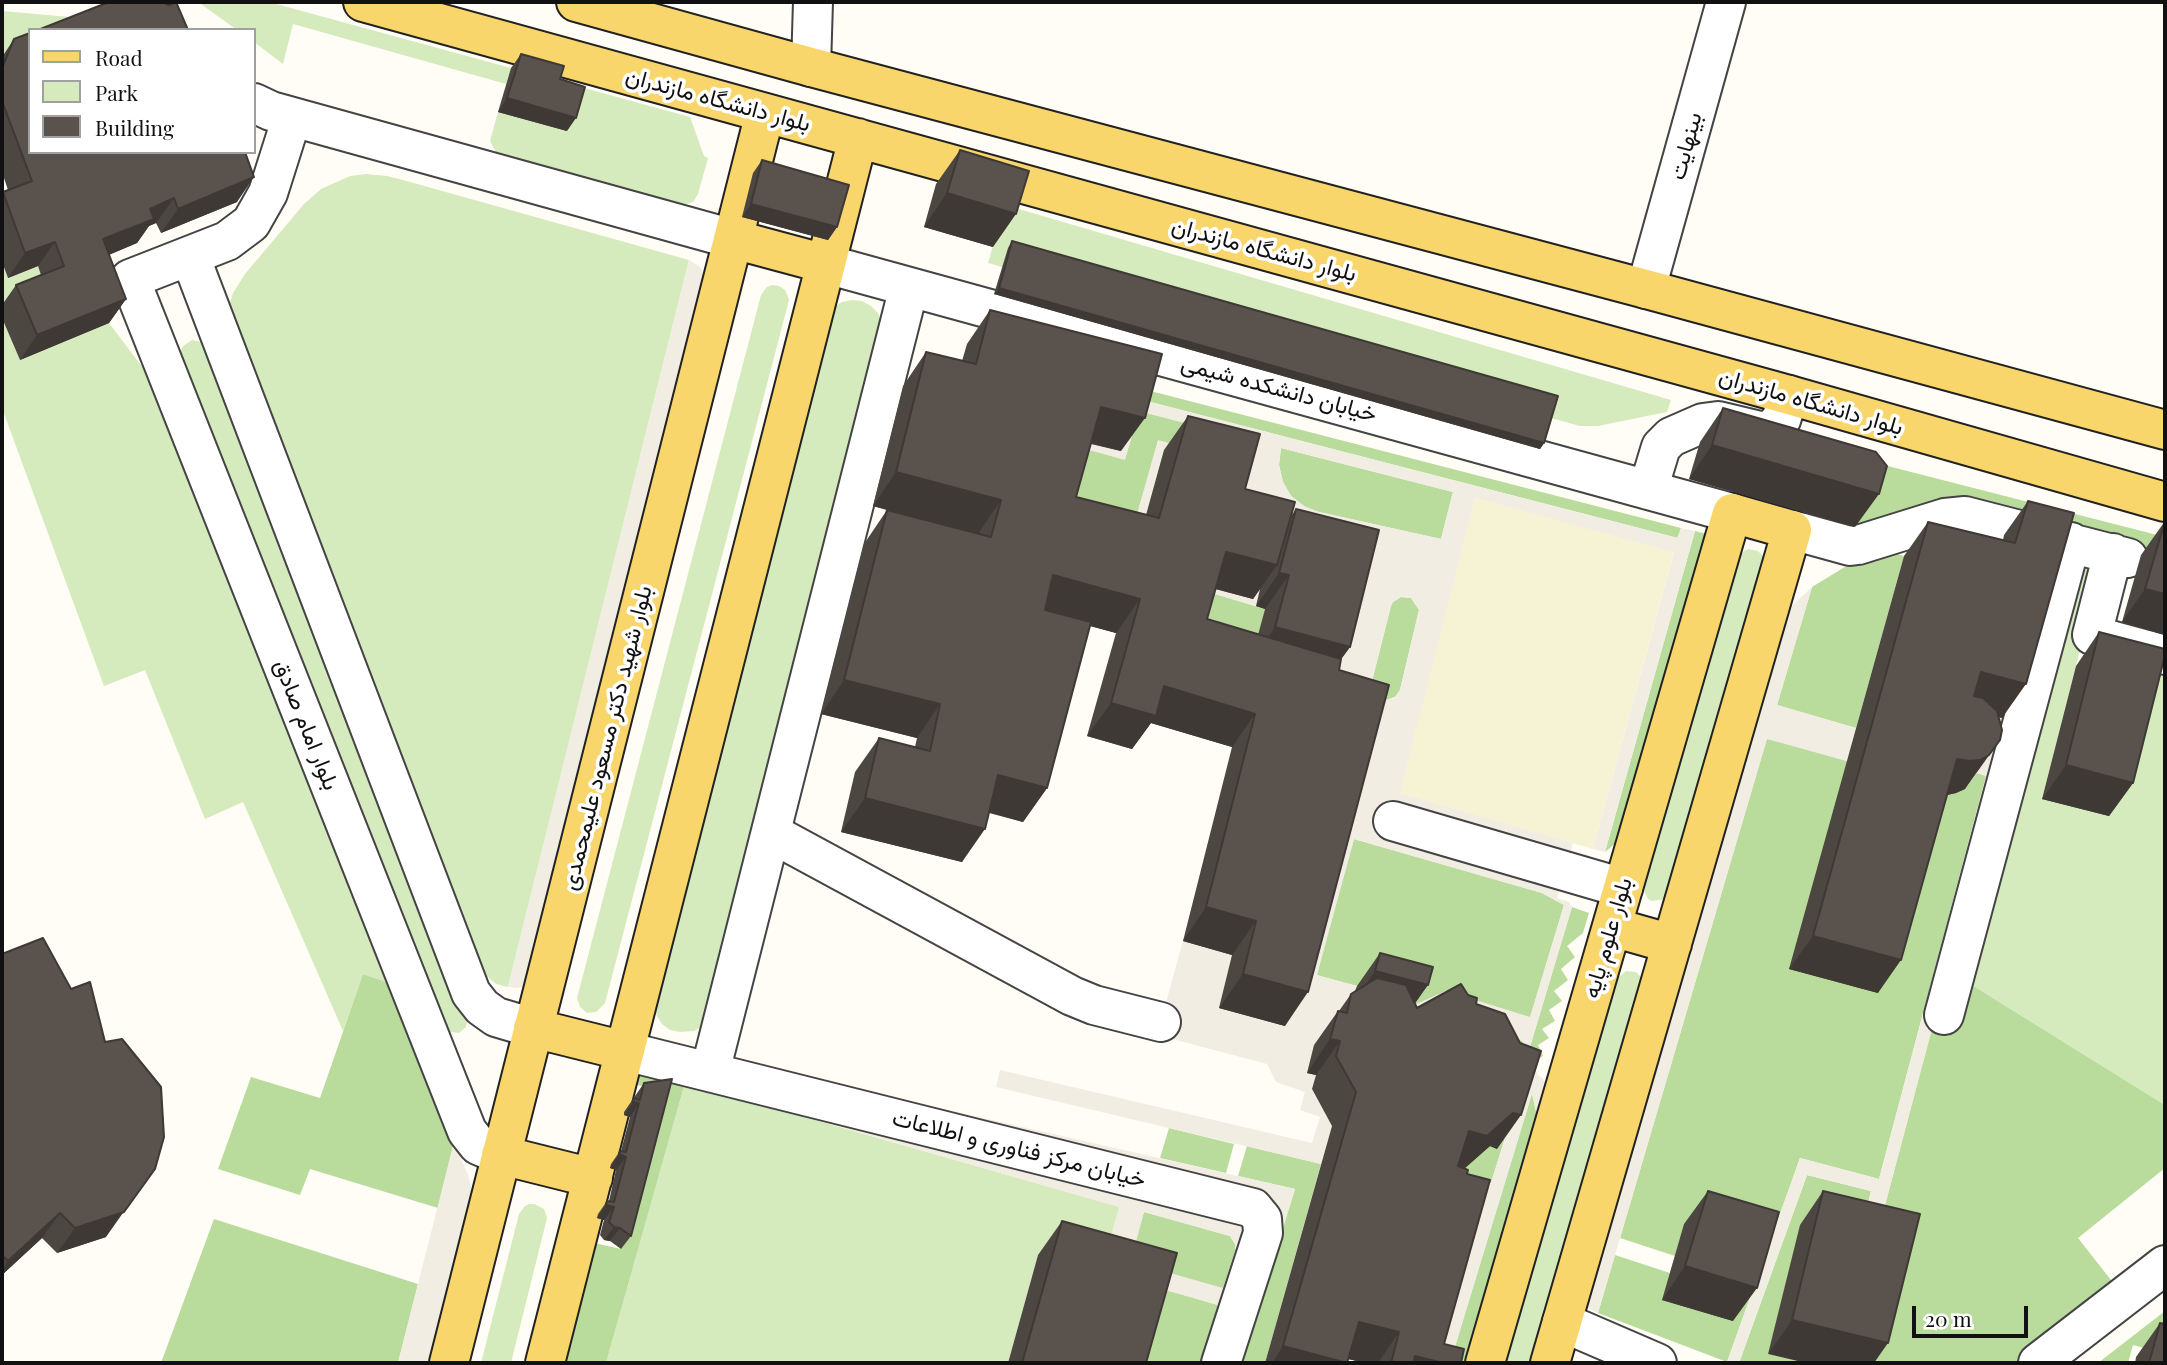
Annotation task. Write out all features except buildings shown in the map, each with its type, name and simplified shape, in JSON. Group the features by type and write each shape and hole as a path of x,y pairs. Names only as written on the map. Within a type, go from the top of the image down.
{"main road":[{"name":"بلوار دانشگاه مازندران","path":"363,2 1789,395 2165,502"},
{"path":"576,2 2165,430"},
{"name":"بلوار شهید دکتر مسعود علیمحمدی","path":"449,1363 765,113"},
{"path":"545,1363 858,138"},
{"path":"733,239 826,264"},
{"path":"1550,1363 1792,530 1732,513"},
{"name":"بلوار علوم پایه","path":"1485,1363 1732,513"},
{"path":"1612,927 1672,944"},
{"path":"533,1028 625,1051"},
{"path":"502,1154 593,1178"}],"street":[{"path":"811,67 813,2"},
{"name":"بینهایت","path":"1646,289 1726,2"},
{"path":"256,104 292,117 733,239"},
{"path":"292,117 268,193 251,223 227,241 190,256 471,993 482,1007 496,1017 533,1028"},
{"name":"بلوار امام صادق","path":"190,256 130,279 467,1132 485,1149 502,1154"},
{"name":"خیابان دانشکده شیمی","path":"826,264 1732,513"},
{"path":"710,1072 909,287"},
{"path":"1648,490 1661,447 1671,438 1703,423 1718,421 1764,432 1781,419 1789,395"},
{"path":"1792,530 1850,546 1945,518 1965,516 2121,555 2092,635 2165,655"},
{"path":"1944,1015 2071,542"},
{"path":"1393,821 1623,888"},
{"path":"771,833 1072,996 1094,1005 1161,1022"},
{"name":"خیابان مرکز فناوری و اطلاعات","path":"625,1051 1253,1208 1262,1219 1263,1233 1221,1363"},
{"path":"2038,1363 2165,1265"},
{"path":"1562,1322 1657,1363"}],"shaded area":[{"path":"689,260 701,268 706,290 525,986 508,987"},
{"path":"1135,398 1677,538 1681,528 1695,531 1605,852 1593,849 1674,552 1475,498 1400,793 1573,843 1557,898 1569,902 1572,907 1526,1060 1548,1084 1477,1363 1465,1363 1537,1116 1532,1094 1450,1363 1438,1363 1483,1209 1436,1195 1444,1170 1491,1183 1521,1086 1516,1062 1523,1041 1467,1023 1307,1072 1316,1075 1312,1090 1332,1126 1321,1164 996,1087 1000,1070 1312,1143 1320,1117 1300,1110 1305,1092 1276,1082 1267,1064 1157,1035 1183,941 1365,719 1183,653 1135,552 1052,530 1077,440","holes":["1139,411 1254,441 1248,464 1158,440 1129,542 1061,524 1082,448 1125,460","1281,448 1453,492 1441,539 1319,512 1304,506 1291,496 1283,482 1279,465","1273,543 1311,686 1189,650 1205,591 1256,606","1401,597 1411,598 1419,610 1400,690 1395,698 1386,700 1381,699 1371,685 1391,606","1354,839 1542,893 1564,905 1530,1017 1446,991 1406,1009 1352,1005 1357,986 1317,975"]},
{"path":"1475,498 1674,551 1593,849 1399,793"},
{"path":"2060,550 1875,1243 1859,1239 1871,1191 1807,1175 1739,1363 1727,1362 1800,1158 1879,1179 1986,776 1977,773 1978,764"},
{"path":"1812,587 1777,705 1856,728 1847,761 1767,739 1598,1313 1586,1307 1786,615"},
{"path":"733,1061 1295,1189 1241,1363 1201,1363 1218,1305 1101,1272 1119,1207 725,1094","holes":["1144,1212 1230,1236 1235,1244 1235,1251 1223,1288 1159,1270 1135,1246"]},
{"path":"454,1142 472,1192 432,1363 398,1363"}],"green space":[{"path":"198,2 269,2 511,68 506,84 293,24 283,64 256,44 256,28 234,28"},
{"path":"2,11 70,17 82,28 28,28 28,52 2,62"},
{"path":"555,80 690,117 704,156 708,158 698,194 693,202 684,205 496,152 490,141 498,112"},
{"path":"366,174 403,180 689,260 508,987 496,984 483,973 228,309 233,293 245,274 304,204 321,189 350,176"},
{"path":"1005,205 1671,400 1667,412 1598,426 1580,426 988,263"},
{"path":"2,262 8,278 38,266 47,291 2,309"},
{"path":"772,285 785,290 788,304 605,1003 596,1012 587,1013 580,1007 577,998 761,295"},
{"path":"852,300 871,306 882,322 702,1026 694,1031 670,1030 657,1016 653,1002 834,307"},
{"path":"2,318 20,360 109,323 153,381 386,982 363,974 343,1031 243,802 205,819 145,670 104,686 2,408"},
{"path":"192,340 205,345 468,1018 466,1027 459,1033 445,1031 179,354 183,346"},
{"path":"1139,388 1681,528 1678,538 1135,398"},
{"path":"1139,411 1255,441 1248,464 1158,441 1130,542 1061,524 1082,448 1125,459"},
{"path":"1281,448 1453,492 1441,539 1310,510 1291,496 1283,482 1279,465"},
{"path":"1876,463 2165,537 2165,562 1855,527"},
{"path":"1695,531 1707,534 1617,842 1605,852"},
{"path":"1876,548 1904,556 1856,728 1777,705 1812,587"},
{"path":"1748,549 1758,551 1765,558 1665,899 1652,901 1648,899 1642,886 1737,559"},
{"path":"2082,558 2102,564 2042,799 2143,683 2165,668 2165,1105 1967,982"},
{"path":"1205,591 1265,609 1252,660 1189,650"},
{"path":"1401,597 1411,598 1419,610 1400,690 1395,697 1386,700 1381,699 1371,685 1391,606"},
{"path":"1767,738 1847,761 1933,793 1956,793 1965,789 1977,773 1986,776 1879,1179 1800,1158 1727,1362 1598,1313 1615,1255 1670,1273 1675,1256 1620,1238"},
{"path":"1354,839 1542,893 1564,905 1530,1018 1446,991 1406,1009 1409,1000 1316,975"},
{"path":"1572,907 1589,913 1583,933 1567,946 1575,957 1561,969 1568,980 1554,991 1562,1001 1549,1010 1555,1021 1542,1029 1549,1038 1538,1045 1543,1056 1532,1063 1537,1073 1526,1060"},
{"path":"1626,971 1636,972 1643,979 1534,1363 1503,1363 1615,980"},
{"path":"363,974 386,982 454,1142 438,1208 310,1169 300,1195 218,1169 251,1077 320,1098"},
{"path":"1967,982 2165,1105 2165,1168 2078,1238 2118,1289 2021,1363 1868,1363 1875,1243 1933,1023"},
{"path":"1467,1023 1523,1041 1521,1086 1491,1183 1444,1170"},
{"path":"636,1070 685,1083 606,1363 558,1363 590,1242 621,1249 662,1092 631,1083"},
{"path":"685,1083 1120,1207 1101,1272 1038,1255 1008,1363 606,1363"},
{"path":"1532,1093 1537,1116 1465,1363 1450,1363"},
{"path":"1169,1128 1234,1144 1226,1173 1160,1158"},
{"path":"1247,1146 1321,1164 1265,1363 1241,1363 1295,1189 1238,1176"},
{"path":"1807,1175 1871,1191 1859,1239 1768,1354 1806,1363 1739,1363"},
{"path":"529,1204 544,1209 547,1218 511,1363 481,1363 519,1214"},
{"path":"1144,1212 1230,1236 1235,1244 1235,1251 1223,1289 1159,1270 1135,1241"},
{"path":"214,1219 418,1284 398,1363 161,1363"},
{"path":"1153,1286 1218,1305 1201,1363 1132,1363"},
{"path":"2165,1311 2165,1354 2133,1345 2128,1363 2098,1363"}]}
